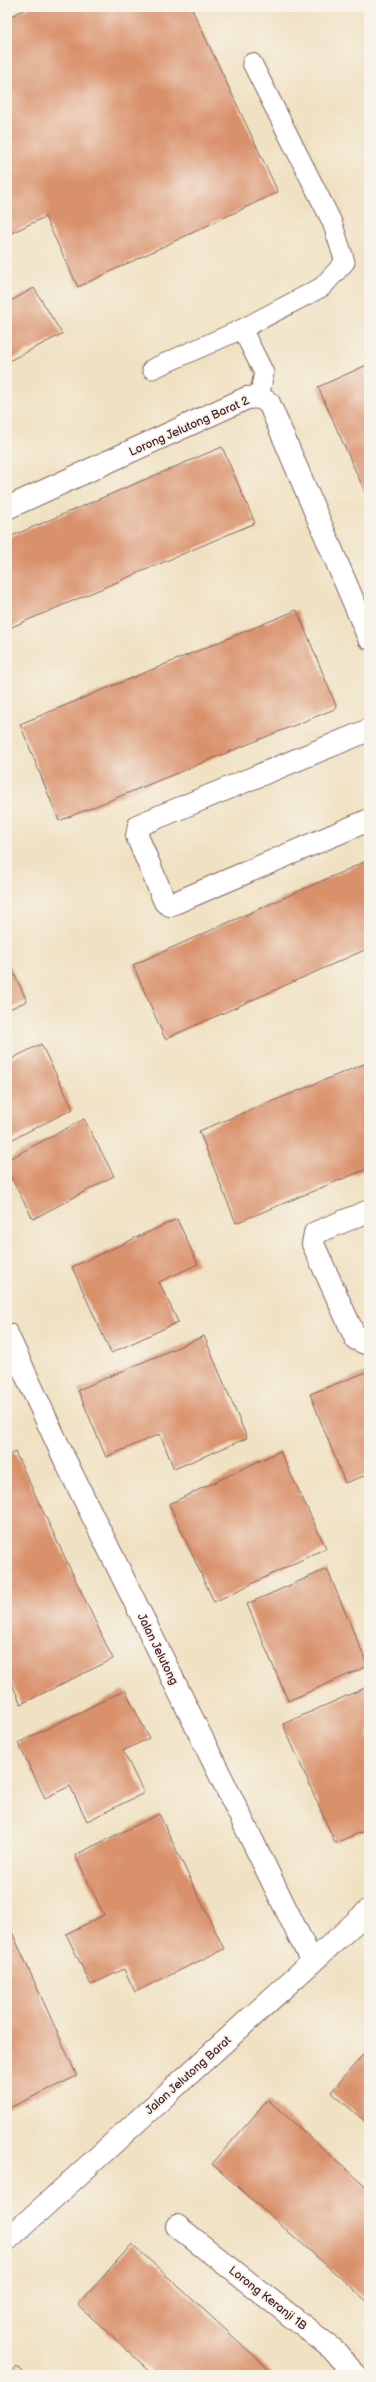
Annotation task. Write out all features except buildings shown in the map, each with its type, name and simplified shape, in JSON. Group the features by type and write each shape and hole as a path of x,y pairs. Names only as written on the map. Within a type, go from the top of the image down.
{"street":[{"name":"Lorong Jelutong Barat 2","path":"7,508 247,398 259,397 269,403 369,638"},
{"path":"369,730 139,825 137,836 165,902 170,905 369,820"},
{"path":"369,1211 315,1233 312,1244 356,1339 365,1342 369,1341"},
{"name":"Jalan Jelutong","path":"7,1334 65,1460 312,1962"},
{"name":"Jalan Jelutong Barat","path":"7,2240 369,1910"},
{"name":"Lorong Keranji 1B","path":"177,2226 335,2351 355,2375"}],"lane":[{"path":"152,369 242,329 322,287 346,262 332,222 252,63"},
{"path":"242,329 264,373 259,397"}]}
